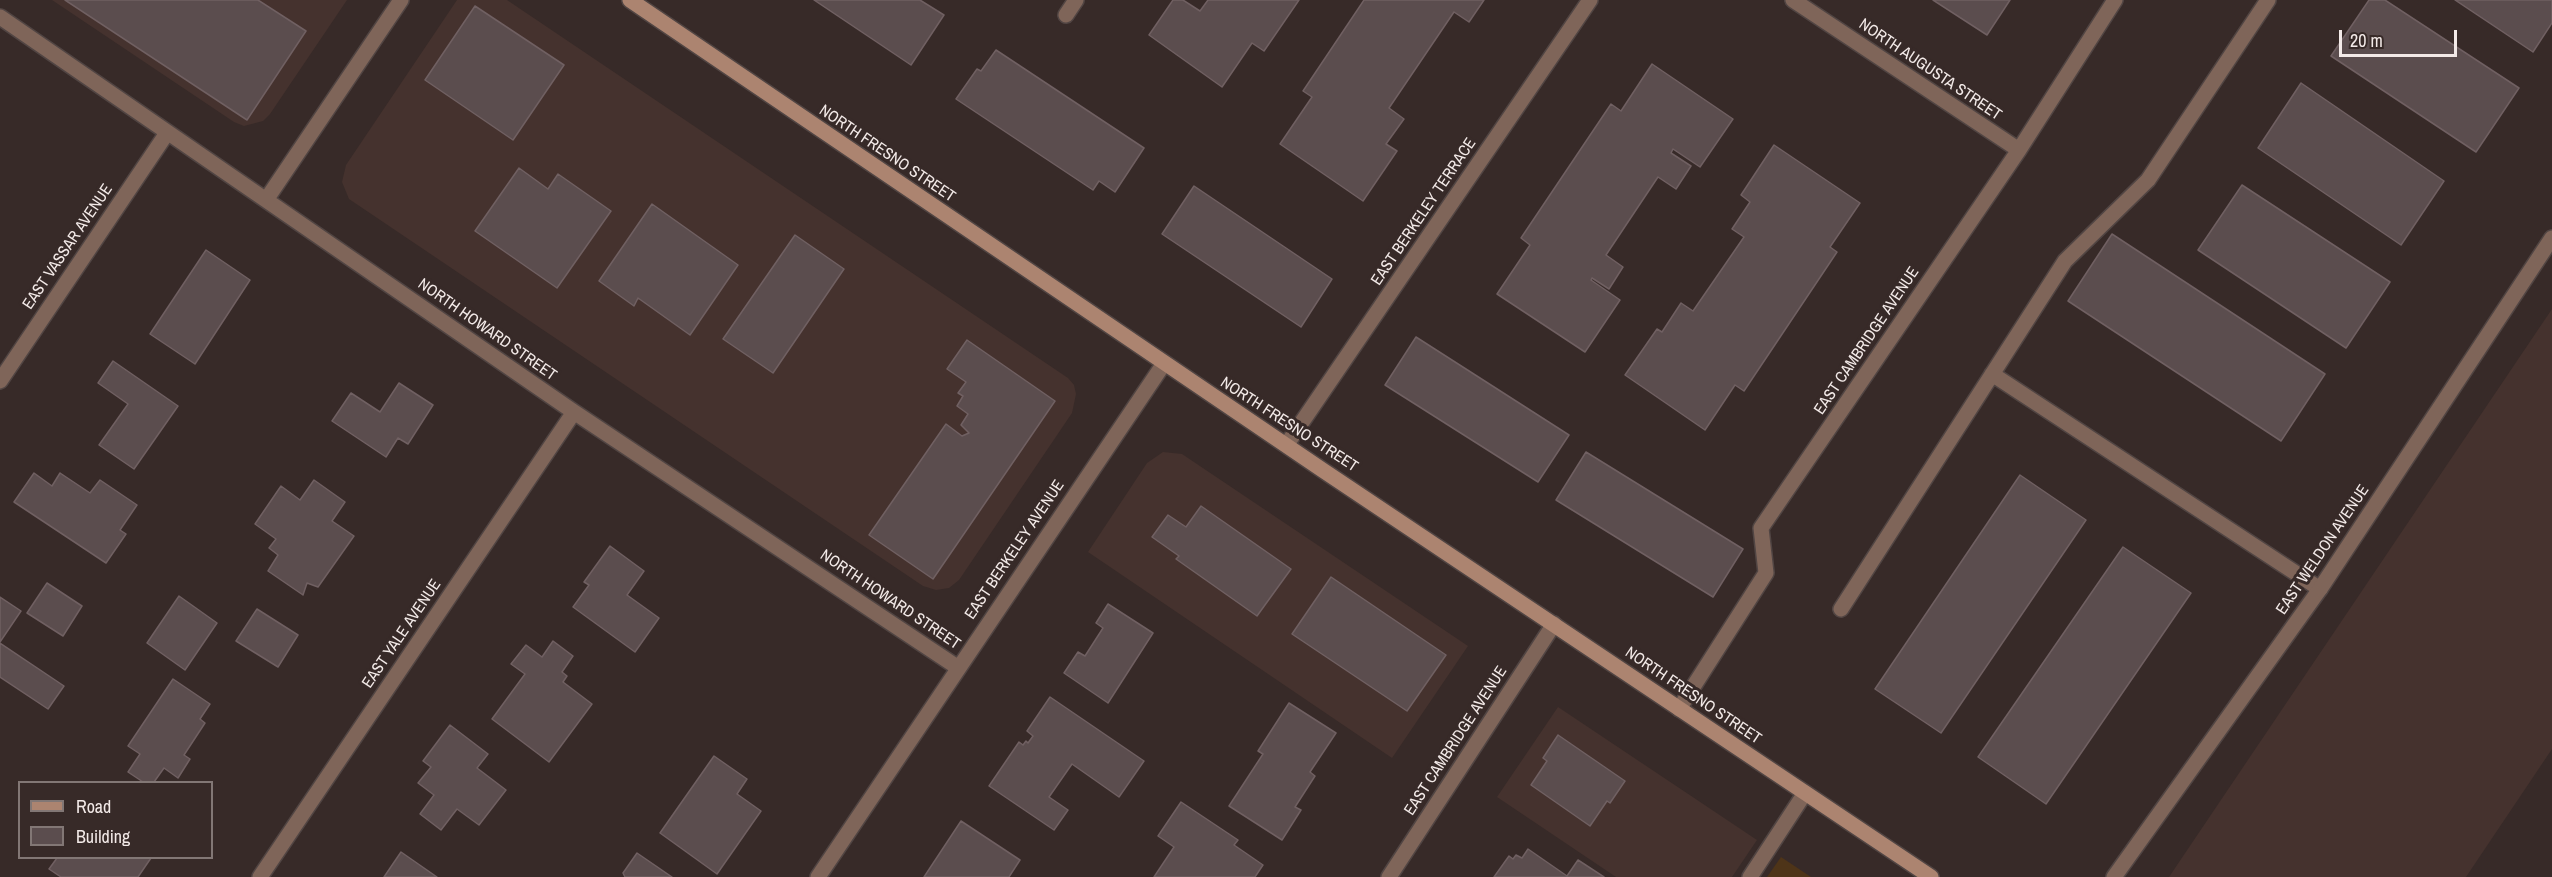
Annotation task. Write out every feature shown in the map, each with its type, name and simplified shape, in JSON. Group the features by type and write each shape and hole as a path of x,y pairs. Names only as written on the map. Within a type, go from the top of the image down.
{"main road":[{"name":"NORTH FRESNO STREET","path":"630,0 1163,364 1287,444 1931,877"}],"street":[{"path":"266,200 401,0"},
{"path":"1066,15 1076,0"},
{"name":"EAST BERKELEY TERRACE","path":"1287,444 1590,0"},
{"name":"NORTH AUGUSTA STREET","path":"1792,0 2019,150"},
{"name":"EAST CAMBRIDGE AVENUE","path":"1679,709 1766,573 1761,528 2019,150 2115,0"},
{"path":"1841,609 2065,261 2148,180 2268,0"},
{"name":"NORTH HOWARD STREET","path":"0,17 574,412 957,666"},
{"name":"EAST VASSAR AVENUE","path":"0,381 167,133"},
{"name":"EAST WELDON AVENUE","path":"2114,877 2320,589 2552,238"},
{"name":"EAST BERKELEY AVENUE","path":"818,877 957,666 1163,364"},
{"path":"1992,374 2320,589"},
{"name":"EAST YALE AVENUE","path":"260,877 574,412"},
{"name":"EAST CAMBRIDGE AVENUE","path":"1389,877 1554,624"},
{"path":"1750,877 1805,793"}],"shaded area":[{"path":"52,0 347,0 270,114 263,121 244,126 234,122"},
{"path":"457,0 507,0 1068,378 1074,385 1076,394 1072,413 959,580 949,588 936,590 923,586 349,199 342,182 346,165"},
{"path":"2552,309 2552,749 2466,877 2169,877"},
{"path":"1163,452 1182,454 1468,646 1392,758 1088,552 1147,463"},
{"path":"1558,707 1757,840 1732,877 1616,877 1497,797"},
{"path":"1781,857 1811,877 1767,877"}],"building":[{"path":"65,0 258,0 306,31 247,120"},
{"path":"814,0 920,0 944,15 911,65"},
{"path":"1173,0 1183,0 1200,11 1208,0 1299,0 1264,51 1252,43 1222,87 1149,35"},
{"path":"1364,0 1484,0 1469,22 1454,12 1389,108 1404,119 1386,144 1397,151 1363,201 1280,144 1312,97 1303,91"},
{"path":"1933,0 2010,0 1987,35"},
{"path":"2369,0 2385,0 2519,88 2476,152 2331,56"},
{"path":"2455,0 2552,0 2552,23 2533,52"},
{"path":"475,6 564,65 513,140 425,80"},
{"path":"996,50 1144,148 1115,192 1099,181 1093,190 956,99 977,69 981,71"},
{"path":"1652,64 1733,119 1700,167 1673,149 1671,153 1691,166 1676,189 1658,177 1606,255 1623,267 1609,289 1592,278 1591,280 1620,300 1585,352 1497,294 1530,245 1521,238 1611,104 1621,111"},
{"path":"2301,83 2444,181 2401,245 2258,148"},
{"path":"1774,145 1860,203 1830,247 1837,252 1744,391 1735,385 1705,430 1625,375 1657,329 1662,332 1681,303 1693,311 1744,237 1732,229 1750,202 1741,195"},
{"path":"519,168 548,189 558,174 611,211 557,288 475,231"},
{"path":"2242,185 2390,282 2346,348 2198,250"},
{"path":"1194,186 1332,279 1301,327 1162,234"},
{"path":"652,204 738,265 690,335 638,298 634,306 599,281"},
{"path":"2112,234 2325,374 2281,441 2068,301"},
{"path":"795,235 844,269 773,373 723,339"},
{"path":"206,250 250,280 195,364 150,334"},
{"path":"1416,337 1569,435 1538,482 1385,385"},
{"path":"967,340 1055,401 933,579 869,535 946,424 962,436 969,433 961,425 968,414 957,406 963,396 958,393 966,382 947,369"},
{"path":"113,361 178,406 134,469 99,445 128,404 98,383"},
{"path":"399,383 433,405 408,444 398,438 386,457 332,421 351,393 380,412"},
{"path":"1586,452 1743,549 1713,597 1556,500"},
{"path":"34,473 52,486 60,473 90,493 100,480 137,505 120,530 126,534 106,563 14,502"},
{"path":"2020,475 2086,520 1941,733 1875,689"},
{"path":"314,480 345,502 332,521 354,536 318,587 307,583 303,595 268,571 278,555 269,548 276,539 255,524 281,486 300,500"},
{"path":"1201,506 1291,569 1257,616 1176,559 1179,556 1152,537 1168,515 1186,527"},
{"path":"610,546 644,571 627,595 659,618 635,652 573,607 589,585 584,582"},
{"path":"2123,547 2191,593 2046,804 1978,757"},
{"path":"1331,577 1446,655 1407,711 1292,634"},
{"path":"47,583 82,606 63,636 27,613"},
{"path":"179,596 217,623 185,670 147,643"},
{"path":"0,597 21,611 0,642"},
{"path":"1108,604 1153,633 1108,703 1064,673 1078,652 1085,656 1103,628 1096,623"},
{"path":"257,609 298,635 278,667 236,641"},
{"path":"553,641 573,656 562,672 567,676 563,682 592,704 549,762 492,719 525,674 511,664 526,645 542,657"},
{"path":"0,643 64,686 48,709 0,677"},
{"path":"173,679 210,704 200,719 205,723 184,755 190,759 178,778 164,768 155,781 142,781 128,772 140,754 128,746"},
{"path":"1050,697 1144,761 1119,797 1072,764 1049,797 1068,810 1054,830 989,786 1019,742 1023,745 1026,741 1028,743 1033,736 1027,731"},
{"path":"1289,703 1336,733 1310,772 1315,776 1295,807 1301,810 1282,840 1229,806 1263,754 1258,751"},
{"path":"450,725 488,754 477,768 506,790 479,825 457,809 441,830 420,814 434,795 418,783 431,767 423,761"},
{"path":"1558,735 1625,781 1610,803 1607,801 1590,826 1531,785 1547,761 1543,758"},
{"path":"714,756 747,779 737,794 761,811 717,874 660,833"},
{"path":"1181,802 1238,840 1234,845 1263,865 1255,877 1154,877 1174,847 1158,836"},
{"path":"961,821 1020,860 1009,877 924,877"},
{"path":"1528,849 1567,876 1578,860 1604,877 1494,877 1509,856 1513,859 1516,855 1522,858"},
{"path":"401,852 437,877 384,877"},
{"path":"637,853 672,877 625,877 623,873"},
{"path":"56,859 150,859 138,877 61,877 49,869"}]}
